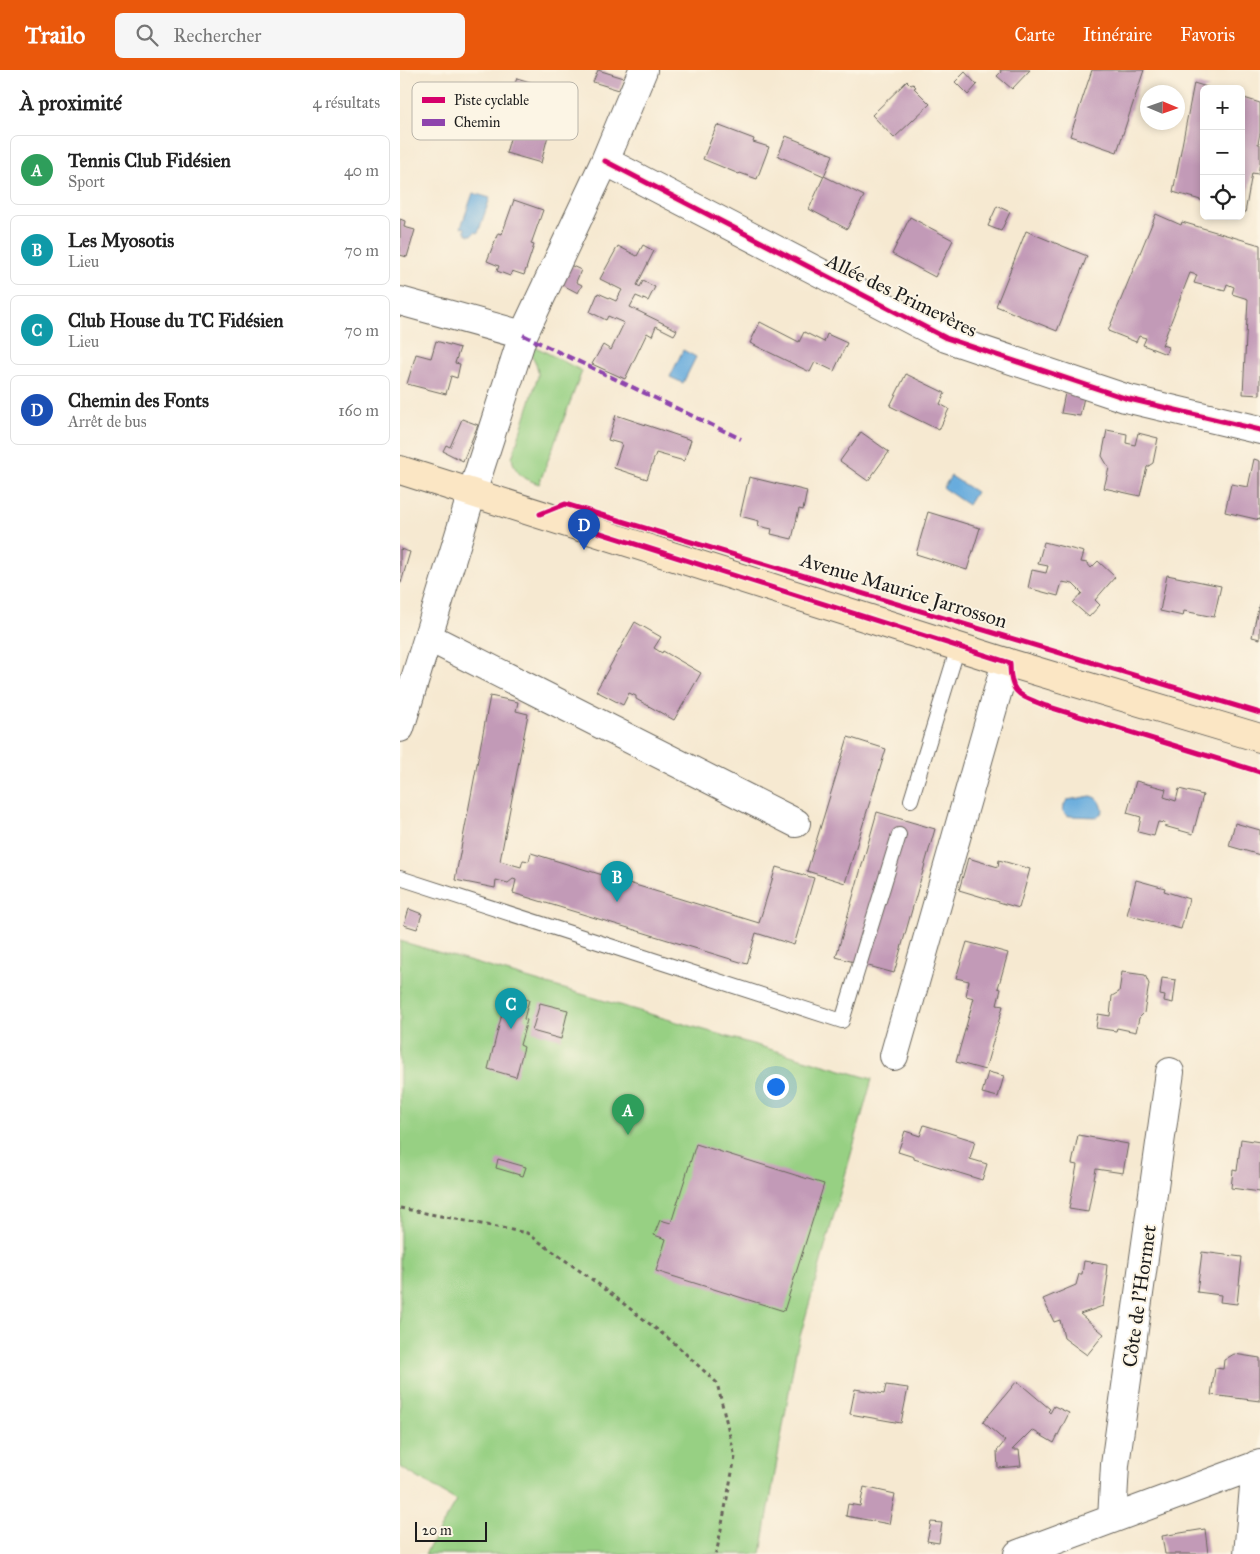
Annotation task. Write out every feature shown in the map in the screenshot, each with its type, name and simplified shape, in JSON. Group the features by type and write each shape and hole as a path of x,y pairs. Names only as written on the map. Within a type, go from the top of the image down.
{"street":[{"path":"400,728 522,336 605,161 643,70"},
{"name":"Allée des Primevères","path":"605,161 946,338 1125,398 1260,430"},
{"path":"400,300 522,336"},
{"name":"Avenue Maurice Jarrosson","path":"400,470 1006,662 1260,738"},
{"path":"428,637 796,822"},
{"path":"894,1056 1006,662"},
{"name":"Côte de l'Hormet","path":"1112,1520 1115,1465 1170,1072"},
{"path":"1018,1554 1258,1465 1248,1554"}],"lane":[{"path":"911,800 958,646"},
{"path":"400,878 842,1021 899,835"}],"path":[{"path":"400,1208 527,1233 597,1283 673,1342 717,1383 735,1457 715,1554"}],"green space":[{"path":"532,345 582,371 539,484 521,475 515,468 512,458 538,376 536,363 529,352"},
{"path":"400,941 872,1079 796,1351 761,1554 425,1554 457,1501 400,1467"}],"water":[{"path":"473,193 490,198 478,233 475,232 472,235 468,235 465,232 465,228 461,227"},
{"path":"683,350 696,357 683,383 670,377"},
{"path":"951,476 976,492 968,505 943,488"},
{"path":"1091,796 1098,799 1102,806 1103,811 1098,817 1070,816 1066,815 1063,811 1067,800"}],"building":[{"path":"598,70 624,78 619,90 593,82"},
{"path":"1000,70 1030,70 1012,89 997,76 1001,72"},
{"path":"1092,70 1144,70 1117,152 1070,136"},
{"path":"965,72 977,85 968,95 955,82"},
{"path":"517,78 530,82 516,82"},
{"path":"907,81 916,87 914,88 930,104 894,138 872,115"},
{"path":"1194,83 1200,85 1200,200 1173,192"},
{"path":"1245,98 1260,103 1258,144 1260,144 1260,162 1258,174 1252,173 1245,213"},
{"path":"717,125 754,139 753,142 769,147 757,179 739,174 703,159"},
{"path":"786,136 833,155 824,176 778,156"},
{"path":"510,140 547,140 541,163 506,153"},
{"path":"824,176 864,196 847,229 809,209"},
{"path":"514,200 543,210 531,244 534,245 524,275 512,271 510,276 497,271 499,266 487,261 498,233 502,234"},
{"path":"997,206 1010,212 1001,231 988,226"},
{"path":"1156,214 1181,225 1182,222 1260,245 1260,395 1243,394 1248,299 1232,294 1234,287 1227,284 1225,291 1194,283 1197,275 1190,273 1162,345 1168,347 1166,354 1143,345 1146,338 1139,336 1136,342 1108,331"},
{"path":"910,217 953,240 935,277 892,254"},
{"path":"400,219 405,221 404,227 415,230 407,257 400,255"},
{"path":"1026,231 1087,256 1057,331 996,306"},
{"path":"643,245 654,251 637,285 640,287 643,281 655,287 648,301 636,296 630,307 677,330 674,335 656,326 652,336 647,333 625,379 592,364 603,345 611,350 624,323 608,316 606,320 590,312 598,293 616,301 622,290 600,279 618,246 637,256"},
{"path":"570,265 581,270 576,282 582,285 578,293 561,284"},
{"path":"760,322 799,342 804,332 824,342 827,334 847,343 834,371 815,362 810,372 750,343"},
{"path":"436,341 460,348 455,363 460,364 457,378 451,376 446,394 407,384 416,354 431,358"},
{"path":"906,374 945,393 940,404 949,409 939,430 890,406"},
{"path":"1065,393 1084,397 1080,416 1061,413"},
{"path":"616,415 691,440 684,461 656,453 647,479 614,468 622,444 608,440"},
{"path":"462,419 478,425 463,461 443,451 446,445 450,447"},
{"path":"1107,430 1127,434 1126,443 1135,445 1138,433 1158,438 1153,463 1147,467 1140,496 1104,488 1109,468 1102,456"},
{"path":"861,432 889,452 868,481 840,461"},
{"path":"1254,459 1260,461 1260,520 1225,512 1231,484 1248,487"},
{"path":"749,477 807,491 803,510 799,509 792,539 771,534 772,529 758,526 759,521 740,516"},
{"path":"928,512 980,528 967,570 916,554"},
{"path":"1044,542 1084,552 1081,562 1087,563 1091,568 1098,561 1115,577 1095,600 1100,605 1089,617 1073,603 1082,593 1073,584 1062,582 1058,596 1028,588 1032,570 1046,573 1048,566 1038,564"},
{"path":"400,549 410,552 401,583 400,583"},
{"path":"1167,575 1221,586 1214,617 1184,611 1183,616 1160,611"},
{"path":"1260,604 1260,639 1252,637"},
{"path":"635,622 661,637 654,648 662,653 663,651 701,673 674,720 636,699 636,696 629,693 623,705 596,691"},
{"path":"490,696 518,702 516,711 528,714 500,861 521,867 523,860 529,861 531,853 759,923 776,867 814,878 794,945 756,933 747,964 513,893 516,880 513,879 508,883 496,880 495,888 455,880"},
{"path":"848,737 886,749 845,883 807,871"},
{"path":"1136,781 1166,789 1164,797 1176,801 1179,789 1203,795 1193,834 1164,826 1165,823 1158,822 1154,836 1138,832 1141,817 1127,813"},
{"path":"877,812 935,829 894,973 836,957"},
{"path":"1235,823 1260,830 1260,855 1229,846"},
{"path":"968,858 998,867 999,860 1030,869 1019,908 959,890"},
{"path":"1136,880 1165,888 1164,891 1189,899 1181,929 1127,915"},
{"path":"409,909 422,914 417,929 404,925"},
{"path":"967,942 1008,953 998,988 1001,989 997,1005 1003,1006 985,1070 956,1062 974,998 966,996 969,981 956,978"},
{"path":"1122,972 1145,975 1149,984 1144,1013 1139,1018 1136,1032 1117,1028 1116,1031 1096,1028 1098,1014 1110,1016 1112,996 1119,992"},
{"path":"1162,978 1176,980 1173,1003 1164,1001 1165,996 1160,995"},
{"path":"507,994 529,1000 524,1019 527,1020 520,1045 524,1047 516,1077 488,1069"},
{"path":"540,1003 568,1010 561,1039 532,1031"},
{"path":"988,1072 1004,1076 998,1097 982,1093"},
{"path":"924,1125 975,1141 970,1159 987,1164 982,1180 914,1159 914,1157 898,1152 905,1131 920,1136"},
{"path":"1078,1135 1128,1144 1123,1173 1096,1169 1088,1212 1069,1209 1077,1165 1072,1164"},
{"path":"1241,1139 1260,1142 1260,1192 1231,1188 1233,1170 1237,1171"},
{"path":"696,1144 824,1184 784,1311 656,1271 666,1239 654,1235 660,1220 671,1223"},
{"path":"498,1159 526,1167 523,1176 496,1168"},
{"path":"1202,1252 1242,1257 1237,1304 1220,1302 1221,1295 1197,1292"},
{"path":"1084,1261 1107,1265 1106,1275 1108,1275 1103,1306 1080,1314 1104,1334 1087,1355 1064,1338 1060,1320 1054,1322 1043,1299 1076,1285 1079,1274 1082,1274"},
{"path":"1234,1354 1260,1358 1260,1401 1211,1395 1215,1368 1223,1369 1224,1360"},
{"path":"1017,1381 1050,1409 1048,1411 1050,1413 1054,1406 1069,1413 1054,1443 1032,1430 1012,1450 1019,1450 1021,1466 998,1468 997,1451 1005,1441 983,1422"},
{"path":"886,1385 908,1388 901,1423 850,1414 855,1389 884,1394"},
{"path":"864,1487 895,1494 889,1524 846,1516 848,1504 860,1506"},
{"path":"931,1522 942,1523 939,1543 927,1541"},
{"path":"1205,1529 1208,1554 1165,1554 1162,1536"}],"marked path":[{"path":"523,335 741,439"}],"cycle path":[{"path":"605,161 946,338 1125,398 1260,430"},
{"path":"540,514 565,504 1260,713"},
{"path":"591,530 1010,663 1010,674 1014,688 1029,699 1046,706 1260,772"}],"place":[{"name":"Chemin des Fonts","path":"584,550"},
{"name":"Les Myosotis","path":"617,902"},
{"name":"Club House du TC Fidésien","path":"511,1029"},
{"name":"Tennis Club Fidésien","path":"628,1135"}]}
